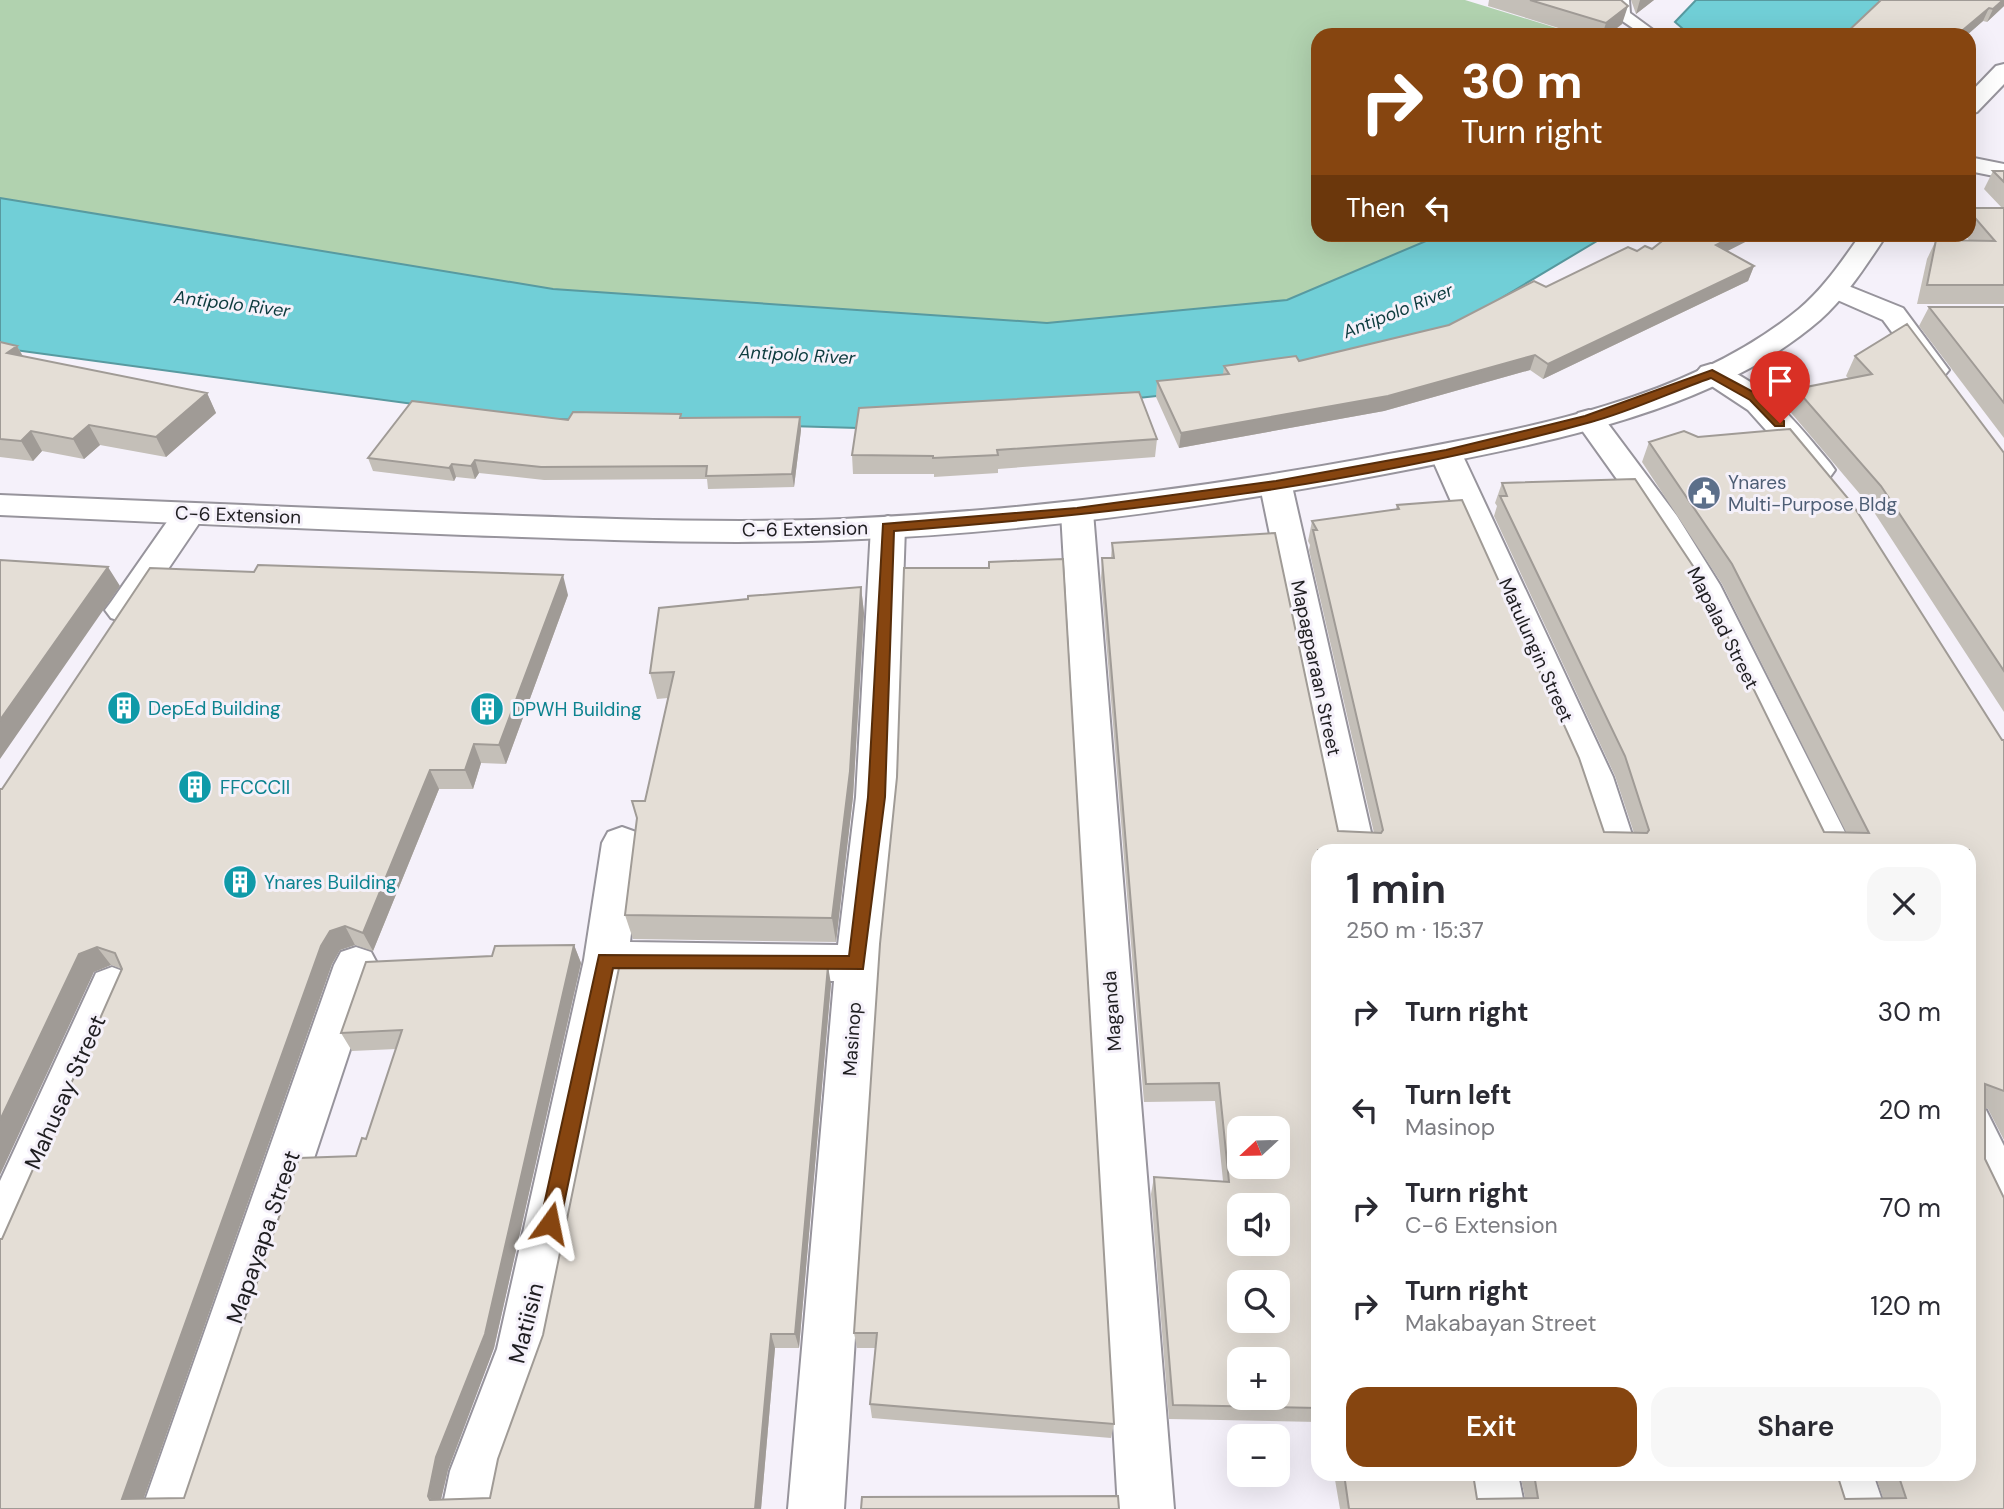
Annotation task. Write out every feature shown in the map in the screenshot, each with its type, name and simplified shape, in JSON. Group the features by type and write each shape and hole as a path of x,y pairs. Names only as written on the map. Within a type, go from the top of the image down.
{"street":[{"path":"1976,100 2004,71"},
{"path":"1976,166 2004,172"},
{"name":"C-6 Extension","path":"0,505 671,531 888,527 1077,512 1276,486 1446,454 1589,419 1712,373 1797,324 1836,289 1868,242"},
{"path":"1836,289 1893,314 1928,314"},
{"path":"1893,314 1954,397"},
{"path":"1712,373 1738,386 1767,408 1840,495"},
{"name":"Mapalad Street","path":"1589,419 1658,513 1703,585 1831,844"},
{"name":"Matulungin Street","path":"1446,454 1593,777 1615,844"},
{"name":"Mapagparaan Street","path":"1276,486 1354,844"},
{"name":"Maganda","path":"1077,512 1146,1509"},
{"path":"107,634 191,513"},
{"name":"Masinop","path":"816,1509 857,963 876,797 888,527"},
{"name":"Matiisin","path":"470,1509 478,1471 523,1349 606,960 622,843"},
{"path":"606,960 857,963"},
{"name":"Mapayapa Street","path":"170,1509 356,965"},
{"name":"Mahusay Street","path":"0,1236 112,986"},
{"path":"1976,1139 2004,1197"},
{"path":"1491,1481 1497,1509"},
{"path":"1847,1481 1857,1509"}],"lane":[{"path":"1622,0 1623,15 1642,28"}],"green space":[{"path":"0,0 1465,0 1556,28 1311,28 1311,242 1424,242 1287,300 1047,323 553,289 0,198"}],"water":[{"path":"1696,0 1884,0 1862,28 1682,28 1675,22"},
{"name":"Antipolo River","path":"0,198 553,289 1047,323 1287,300 1424,242 1595,242 1446,331 1213,390 858,428 517,418 0,348"}],"building":[{"path":"1530,0 1621,0 1628,6 1606,23"},
{"path":"1881,0 2003,0 1965,28 1851,28"},
{"path":"1993,171 2004,171 2004,182"},
{"path":"1976,208 2004,208 2004,285 1927,285 1936,242 1995,241 1976,219"},
{"path":"1661,242 1722,242 1716,245 1754,266 1548,364 1535,355 1388,396 1181,433 1157,381 1229,374 1224,366 1296,356 1299,361 1449,325 1534,281 1546,287 1628,247 1637,251 1645,246 1652,249"},
{"path":"1929,307 2004,307 2004,403"},
{"path":"1907,324 2004,453 2004,671 1881,486 1796,389 1872,374 1855,356"},
{"path":"0,342 17,346 7,353 207,393 156,437 89,425 73,439 31,431 21,441 0,439"},
{"path":"1139,392 1157,439 997,450 998,455 933,458 852,455 859,408"},
{"path":"412,401 568,420 573,412 681,414 680,418 800,417 792,474 706,476 707,466 541,467 475,460 471,466 452,464 449,468 368,458"},
{"path":"1790,429 1851,502 2004,740 2004,1091 1985,1084 1985,1159 2004,1198 2004,1509 1349,1509 1345,1481 1474,1481 1477,1499 1538,1498 1535,1481 1839,1481 1845,1499 1906,1498 1900,1481 1976,1481 1976,844 1311,844 1311,1408 1290,1407 1290,1347 1227,1347 1227,1406 1173,1405 1154,1177 1229,1182 1290,1180 1290,1116 1227,1116 1227,1162 1219,1083 1146,1084 1102,558 1114,558 1112,543 1275,533 1338,831 1381,833 1383,830 1313,530 1317,530 1312,521 1399,509 1397,505 1462,500 1579,758 1604,832 1647,833 1649,830 1625,756 1500,496 1507,496 1502,483 1635,479 1693,566 1824,832 1869,833 1732,564 1649,442 1684,431 1698,437"},
{"path":"1063,559 1114,1424 870,1404 877,1333 854,1333 880,944 897,777 904,568 989,568 989,562"},
{"path":"0,560 108,567 0,720"},
{"path":"258,565 563,575 499,745 474,744 465,770 430,770 363,933 345,926 330,931 321,946 122,1499 184,1498 299,1158 356,1156 362,1138 366,1139 402,1030 341,1033 366,962 492,956 495,946 574,945 485,1334 436,1457 428,1496 430,1500 490,1498 498,1459 543,1335 620,963 828,966 795,1334 771,1334 755,1509 0,1509 0,1239 122,969 115,953 97,947 79,954 0,1120 0,789 150,568 254,572"},
{"path":"861,587 850,771 832,918 625,915 637,818 632,801 645,801 674,672 650,673 659,608 748,599 748,596"},
{"path":"1118,1496 1119,1509 861,1509 862,1497"}],"place":[{"name":"Ynares Multi-Purpose Bldg","path":"1704,493"},
{"name":"DepEd Building","path":"124,708"},
{"name":"DPWH Building","path":"487,709"},
{"name":"FFCCCII","path":"195,787"},
{"name":"Ynares Building","path":"240,882"}],"route":[{"path":"550,1223 606,960 857,963 876,797 888,527 1077,512 1276,486 1446,454 1589,419 1712,373 1755,397 1780,423"}]}
